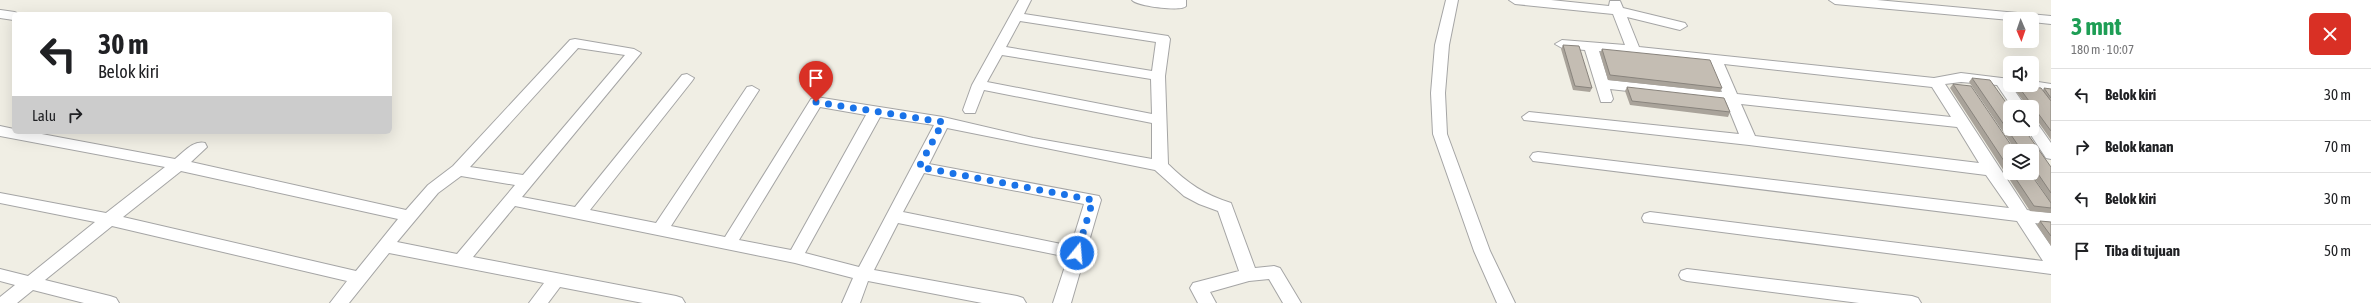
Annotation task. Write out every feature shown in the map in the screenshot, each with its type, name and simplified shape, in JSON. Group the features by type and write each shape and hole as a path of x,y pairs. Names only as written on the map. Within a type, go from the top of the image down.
{"street":[{"path":"970,110 979,85 1025,0"},
{"path":"1138,0 1180,6 1180,0"},
{"path":"1452,0 1442,45 1438,93 1440,134 1482,251 1506,303"},
{"path":"1515,0 1616,6 1680,26"},
{"path":"1835,0 2051,20"},
{"path":"1616,6 1634,50"},
{"path":"1016,17 1162,39 1158,76 1160,166"},
{"path":"339,303 433,189 458,170 575,43 634,53 461,260"},
{"path":"1562,44 1634,50 1937,83 1941,79 1957,77 2003,83"},
{"path":"1591,46 1606,99"},
{"path":"998,50 1158,76"},
{"path":"1715,60 1749,140"},
{"path":"580,212 687,78"},
{"path":"1937,83 1991,170 2025,217 2051,259"},
{"path":"1602,84 1963,123"},
{"path":"979,85 1159,120"},
{"path":"2039,87 2051,88"},
{"path":"660,230 752,90"},
{"path":"728,245 816,102 943,122 1160,166 1187,192 1203,201 1225,207 1248,275"},
{"path":"795,257 875,112"},
{"path":"1529,117 1749,140 1991,170"},
{"path":"851,303 863,274 943,122"},
{"path":"0,131 12,133"},
{"path":"16,134 180,165 410,216"},
{"path":"2039,136 2051,154"},
{"path":"5,303 180,165 200,147"},
{"path":"1538,157 2051,219"},
{"path":"919,167 1093,200 1062,303"},
{"path":"458,170 526,181"},
{"path":"0,198 111,220 360,278"},
{"path":"510,200 580,212 728,245 795,257 863,274 1018,303"},
{"path":"893,216 1077,253"},
{"path":"1650,218 2051,268"},
{"path":"385,246 676,303"},
{"path":"1207,303 1199,288 1248,275 1274,272 1292,303"},
{"path":"0,275 110,303"},
{"path":"1687,275 1912,303"},
{"path":"538,303 556,280"}],"lane":[{"path":"0,14 12,16"}],"building":[{"path":"1563,45 1579,46 1592,88 1575,86"},
{"path":"1602,49 1710,60 1722,88 1610,75"},
{"path":"1972,78 1990,80 2004,100 2003,100 2003,123"},
{"path":"1953,84 1971,86 2003,133 2003,136 2005,136 2010,144 2003,144 2003,159"},
{"path":"1627,87 1724,98 1730,112 1632,101"},
{"path":"2039,88 2041,88 2051,101 2051,131 2039,115 2039,100 2028,100 2022,92 2039,92"},
{"path":"2044,88 2051,89 2051,98"},
{"path":"2012,136 2029,136 2035,144 2017,144"},
{"path":"2039,150 2051,167 2051,193 2039,175"},
{"path":"2017,180 2035,180 2051,203 2051,208 2034,206"},
{"path":"2040,221 2051,222 2051,236"}],"route":[{"path":"816,102 943,122 919,167 1093,200 1077,253"}]}
